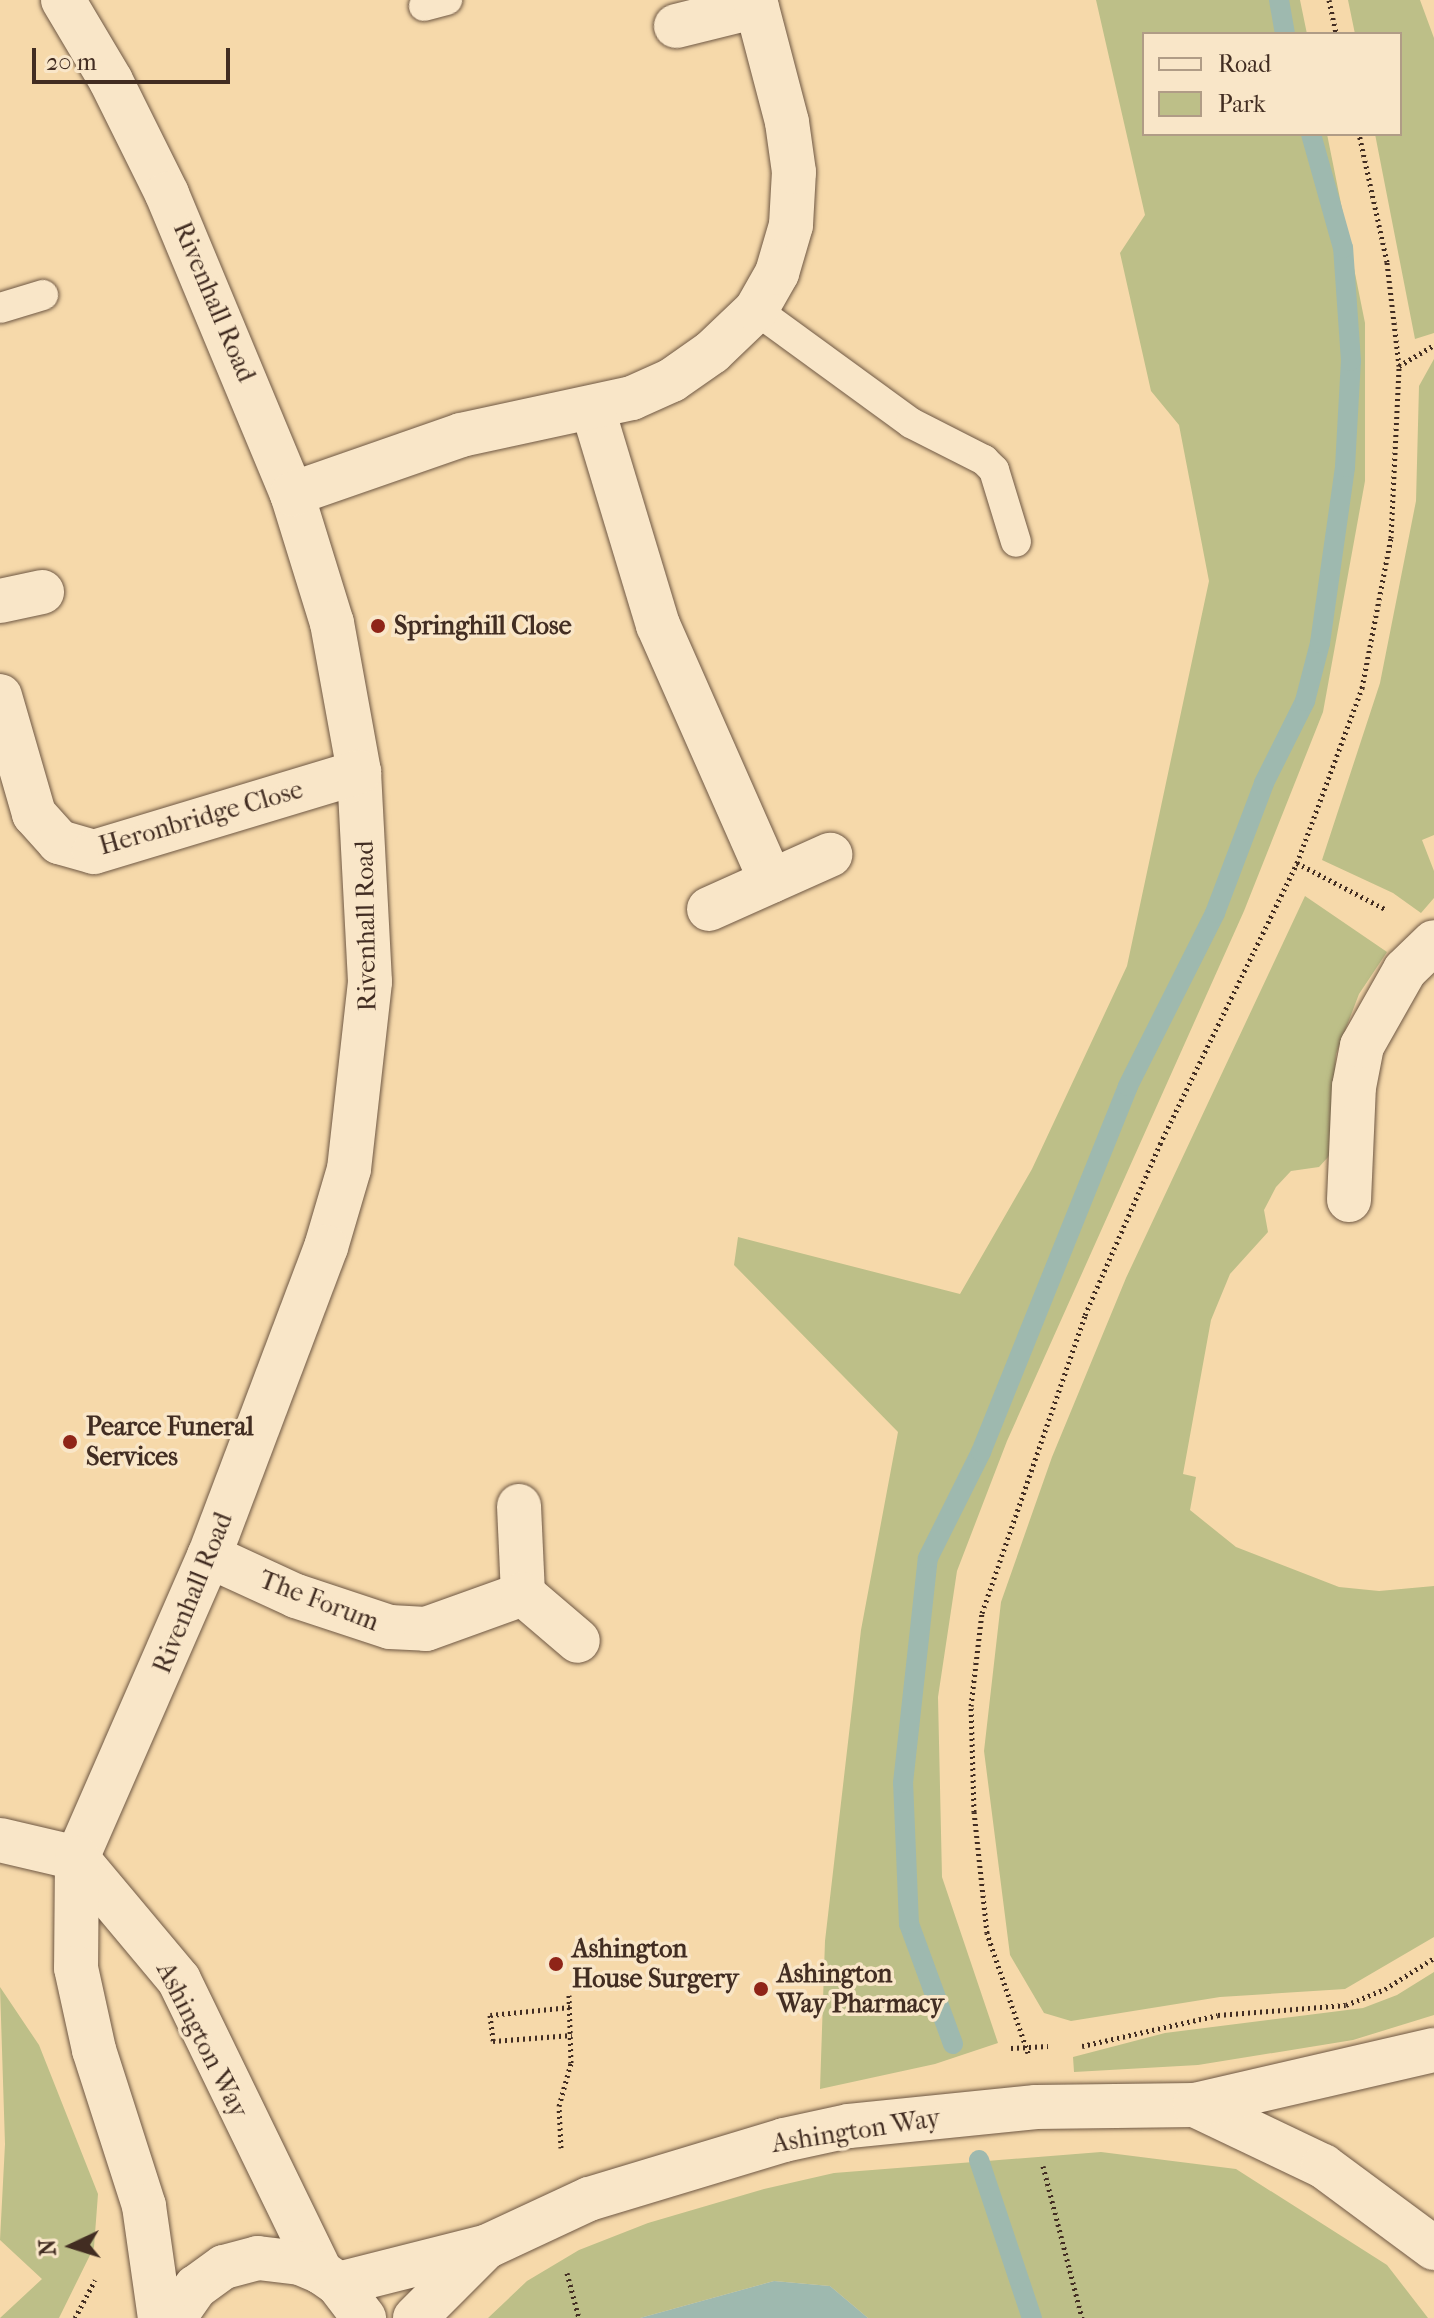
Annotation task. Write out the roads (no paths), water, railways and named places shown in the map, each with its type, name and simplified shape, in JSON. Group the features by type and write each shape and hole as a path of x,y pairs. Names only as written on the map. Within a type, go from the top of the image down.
{"street":[{"name":"Rivenhall Road","path":"63,0 111,81 167,194 292,494 332,623 359,772 370,982 349,1169 294,1340 209,1556 77,1858"},
{"path":"292,494 461,435 593,410 672,380 712,352 756,310 781,261 791,225 794,172 787,122 756,3 690,14"},
{"path":"593,410 658,625 771,881"},
{"path":"0,601 42,592"},
{"name":"Heronbridge Close","path":"0,696 34,814 59,842 94,852 359,772"},
{"path":"709,909 830,855"},
{"path":"1349,1200 1354,1087 1362,1046 1405,970 1434,942"},
{"path":"519,1506 523,1594 578,1641"},
{"name":"The Forum","path":"209,1556 348,1616 390,1627 426,1629 523,1594"},
{"path":"0,1840 77,1858 76,1968 94,2050 144,2206 160,2318"},
{"name":"Ashington Way","path":"77,1858 179,1980 341,2291 488,2246 589,2199 784,2140 849,2126 1036,2107 1195,2105 1434,2050"},
{"name":"Ashington Way","path":"1195,2105 1323,2166 1434,2248"},
{"name":"Ashington Way","path":"415,2318 488,2246"},
{"path":"174,2318 196,2287 224,2267 279,2259 341,2291"}],"lane":[{"path":"0,308 43,295"},
{"path":"756,310 911,423 984,460 994,470 1016,542"}],"waterway":[{"path":"1279,0 1285,32"},
{"path":"953,2044 909,1924 903,1783 928,1558 981,1452 1128,1086 1215,913 1264,783 1305,701 1320,643 1345,467 1351,361 1343,248 1312,136"},
{"path":"979,2160 1032,2318"}],"place":[{"name":"Springhill Close","path":"378,626"},
{"name":"Pearce Funeral Services","path":"70,1442"},
{"name":"Ashington House Surgery","path":"556,1964"},
{"name":"Ashington Way Pharmacy","path":"761,1989"}]}
